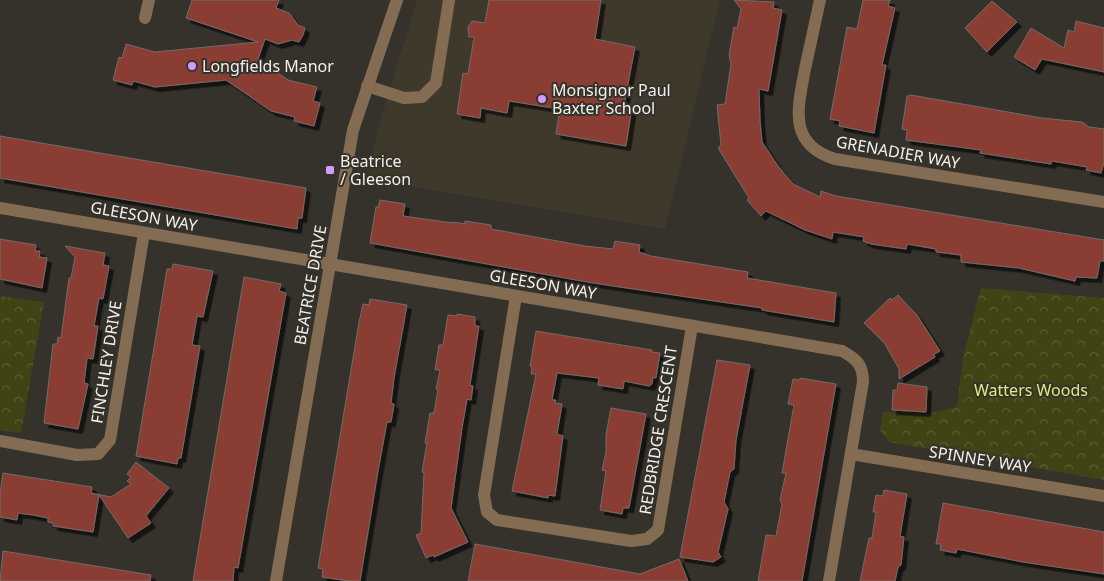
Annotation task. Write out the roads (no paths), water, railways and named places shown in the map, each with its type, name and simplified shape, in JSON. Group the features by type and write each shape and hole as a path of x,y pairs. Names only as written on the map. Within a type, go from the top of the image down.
{"street":[{"path":"145,18 148,0"},
{"name":"BEATRICE DRIVE","path":"276,581 353,130 397,0"},
{"path":"367,86 404,98 422,97 436,83 449,0"},
{"name":"GRENADIER WAY","path":"820,0 797,109 801,131 814,149 834,159 1104,202"},
{"name":"GLEESON WAY","path":"0,208 842,351 859,362 863,371 863,382 829,581"},
{"name":"FINCHLEY DRIVE","path":"0,441 76,455 98,454 110,440 144,233"},
{"name":"REDBRIDGE CRESCENT","path":"516,296 484,495 487,512 497,520 631,541 647,539 658,530 692,326"},
{"name":"SPINNEY WAY","path":"851,454 1104,496"}],"place":[{"name":"Longfields Manor","path":"192,66"},
{"name":"Monsignor Paul Baxter School","path":"542,99"},
{"name":"Beatrice / Gleeson","path":"330,170"}],"park label":[{"name":"Watters Woods","path":"1031,390"}]}
